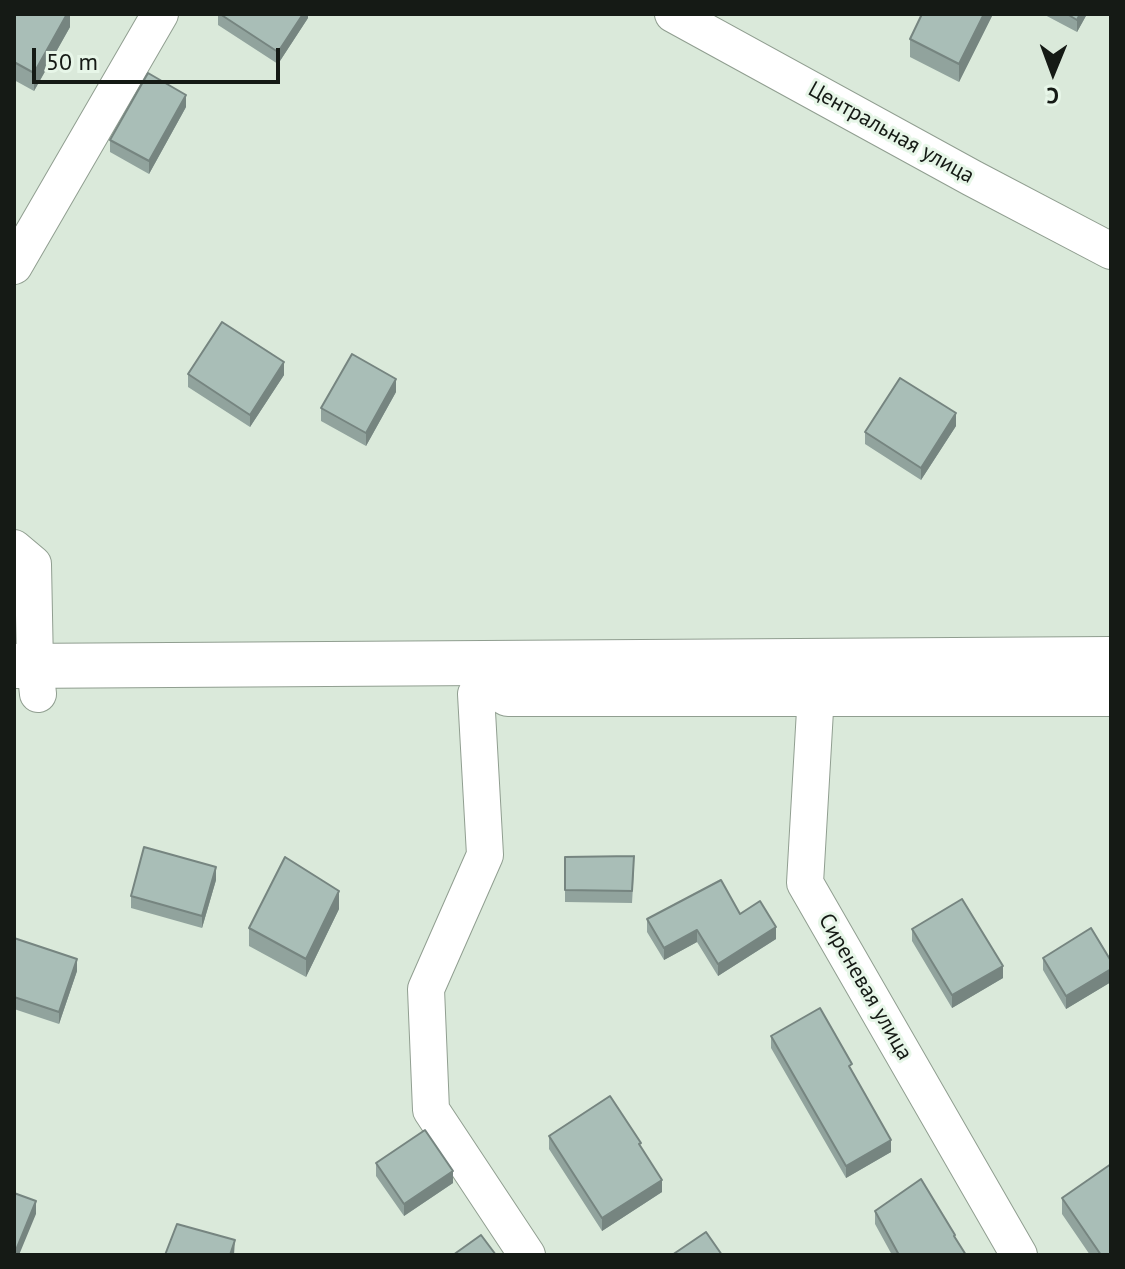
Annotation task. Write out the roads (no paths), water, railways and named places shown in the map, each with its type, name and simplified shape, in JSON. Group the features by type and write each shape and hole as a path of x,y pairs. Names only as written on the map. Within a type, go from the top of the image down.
{"main road":[{"path":"25,680 1111,659"},
{"path":"25,680 476,694 1111,694"}],"street":[{"path":"14,266 160,14"},
{"name":"Центральная улица","path":"673,14 1111,251"},
{"path":"14,548 33,564 25,680"},
{"name":"Сиреневая улица","path":"816,693 805,883 1019,1255"},
{"path":"476,694 485,855 426,989 431,1110 527,1255"}]}
